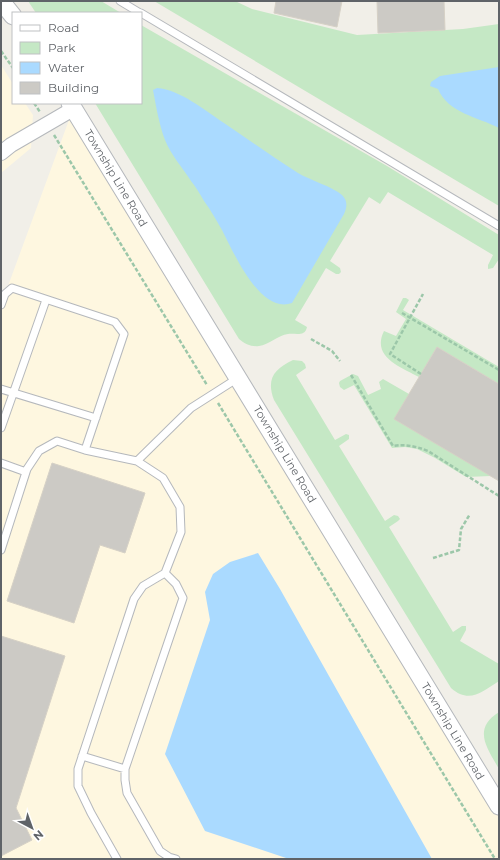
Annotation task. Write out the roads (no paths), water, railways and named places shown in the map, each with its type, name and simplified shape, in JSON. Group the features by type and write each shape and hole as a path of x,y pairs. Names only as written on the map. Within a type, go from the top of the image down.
{"street":[{"path":"1,1 12,15"},
{"path":"1,154 11,145 47,124 72,106"},
{"name":"Township Line Road","path":"72,106 499,806"}],"lane":[{"path":"120,1 139,12"},
{"path":"142,14 499,226"},
{"path":"1,305 5,294 12,288 115,322 124,334 85,450"},
{"path":"1,428 46,300"},
{"path":"137,461 191,408 238,378"},
{"path":"1,389 96,418"},
{"path":"1,550 26,472 39,451 57,441 85,450 137,461 163,478 180,507 180,532 165,573 143,586 134,599 78,769 78,786 91,813 117,859"},
{"path":"1,463 26,472"},
{"path":"165,573 176,584 183,598 125,769 127,793 160,851 171,858"},
{"path":"82,756 125,769"}],"water":[{"path":"499,67 499,128 456,109 449,104 438,89 430,86 431,82 440,76"},
{"path":"157,88 175,92 192,101 298,173 333,189 344,197 346,209 344,214 292,303 280,304 269,300 249,279 211,211 167,145 159,121 153,90"},
{"path":"258,553 280,589 432,859 289,859 205,831 165,754 210,620 205,592 213,574 230,562"}]}
